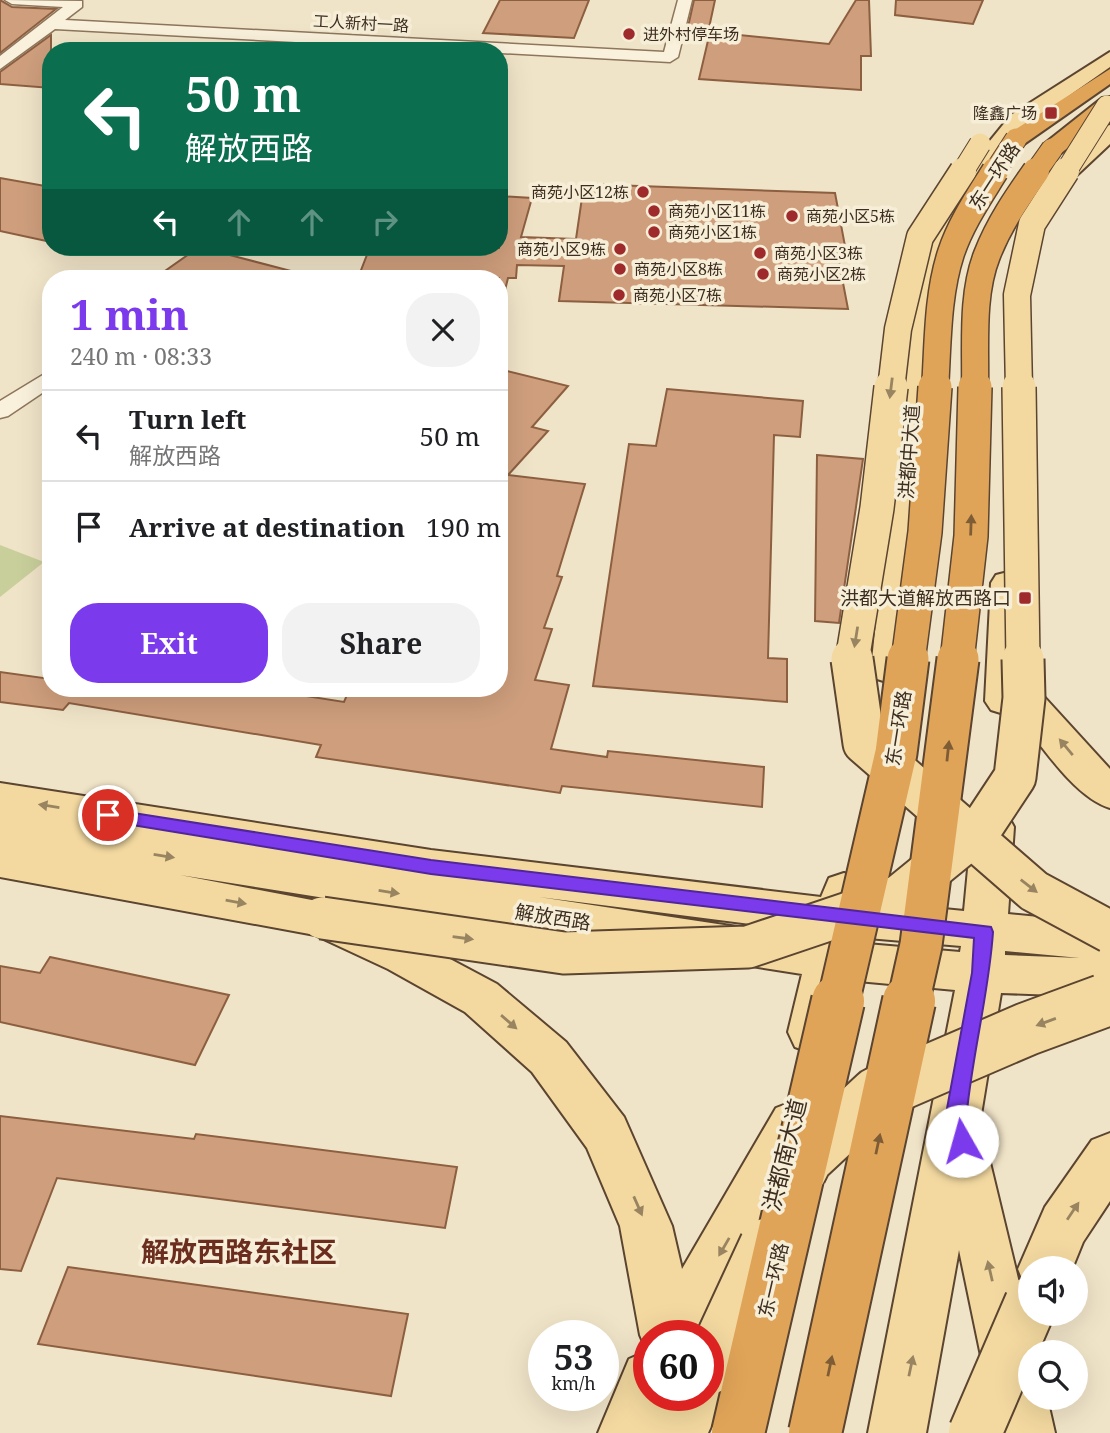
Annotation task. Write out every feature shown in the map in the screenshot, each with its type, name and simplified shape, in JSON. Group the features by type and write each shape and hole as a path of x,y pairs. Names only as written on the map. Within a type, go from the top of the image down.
{"highway":[{"name":"东一环路","path":"738,1433 896,753 925,532 941,306 951,253 973,205 1016,139 1109,104"},
{"name":"东一环路","path":"815,1433 922,945 946,764 971,536 977,308 986,257 1009,209 1052,149 1109,104"}],"main road":[{"path":"1110,49 1020,106 980,144 920,237 898,329 877,508 851,665 864,743 1034,891 1110,932"},
{"name":"洪都中大道","path":"832,938 878,755 896,631 923,292 934,238 945,212 1019,120 1110,58"},
{"path":"0,860 322,918 564,953 748,947 899,896 980,830 1015,777 1024,698 1017,295 1032,224 1109,104"},
{"path":"897,1433 912,1364 983,953 1003,710 1012,482 1005,302 1014,250 1033,204 1109,104"},
{"path":"1024,698 1087,772 1110,793"},
{"name":"解放西路","path":"0,798 431,867 832,938"},
{"name":"解放西路","path":"0,829 335,884 983,953 1110,978"},
{"path":"322,918 404,956 481,998 549,1057 606,1133 646,1226 665,1320"},
{"name":"洪都南大道","path":"714,1433 794,1124 832,938"},
{"name":"解放西路","path":"983,953 1110,942"},
{"path":"724,1336 806,1159 876,1094 1110,999"},
{"path":"956,1114 1026,1433"},
{"path":"683,1320 794,1124"},
{"path":"1051,1256 1064,1225 1110,1157"},
{"path":"975,1433 1021,1326"},
{"path":"627,1433 636,1411"},
{"path":"667,1411 667,1433"},
{"path":"678,1433 688,1411"}],"street":[{"path":"0,64 77,4 12,0"},
{"name":"工人新村一路","path":"508,48 670,57 685,0"},
{"name":"工人新村一路","path":"51,24 389,42"},
{"path":"0,394 42,368"},
{"path":"0,411 42,383"}],"green space":[{"path":"0,545 42,561 42,564 0,597"}],"building":[{"path":"0,0 12,7 56,9 0,53"},
{"path":"500,0 589,0 574,38 483,33"},
{"path":"694,0 715,0 709,28 688,27"},
{"path":"856,0 869,0 871,56 861,56 861,90 699,79 710,32 829,44"},
{"path":"896,0 983,0 973,24 895,15"},
{"path":"51,35 51,42 42,42 42,87 0,84 0,72"},
{"path":"0,178 42,185 42,240 0,231"},
{"path":"584,184 835,193 845,246 836,246 848,309 559,301 564,266 517,265 516,278 508,278 508,270 361,270 367,256 508,256 508,197 532,198 521,237 576,239"},
{"path":"186,256 234,256 287,270 166,270"},
{"path":"508,371 568,386 532,427 548,431 508,475"},
{"path":"667,389 803,401 800,437 774,435 768,658 787,659 787,702 593,686 629,444 656,446"},
{"path":"817,455 863,459 839,623 815,621"},
{"path":"508,475 585,484 557,576 562,577 544,628 552,629 535,680 569,685 551,749 607,757 608,751 764,767 762,807 562,786 560,793 316,757 321,745 69,703 63,710 0,702 0,672 42,678 42,697 312,697 344,702 346,697 508,697"},
{"path":"50,957 229,995 195,1065 0,1022 0,966 40,973"},
{"path":"0,1116 194,1139 196,1134 457,1167 445,1228 57,1178 21,1271 0,1269"},
{"path":"68,1267 408,1314 391,1396 38,1344"}],"place":[{"name":"进外村停车场","path":"629,34"},
{"name":"隆鑫广场","path":"1051,113"},
{"name":"商苑小区12栋","path":"643,192"},
{"name":"商苑小区11栋","path":"654,211"},
{"name":"商苑小区5栋","path":"792,216"},
{"name":"商苑小区1栋","path":"654,232"},
{"name":"商苑小区9栋","path":"620,249"},
{"name":"商苑小区3栋","path":"760,253"},
{"name":"商苑小区8栋","path":"620,269"},
{"name":"商苑小区2栋","path":"763,274"},
{"name":"商苑小区7栋","path":"619,295"},
{"name":"洪都大道解放西路口","path":"1025,598"}],"district":[{"name":"解放西路东社区","path":"239,1252"}],"route":[{"path":"108,815 431,867 837,917 984,932 981,973 956,1114 962,1141"}]}
